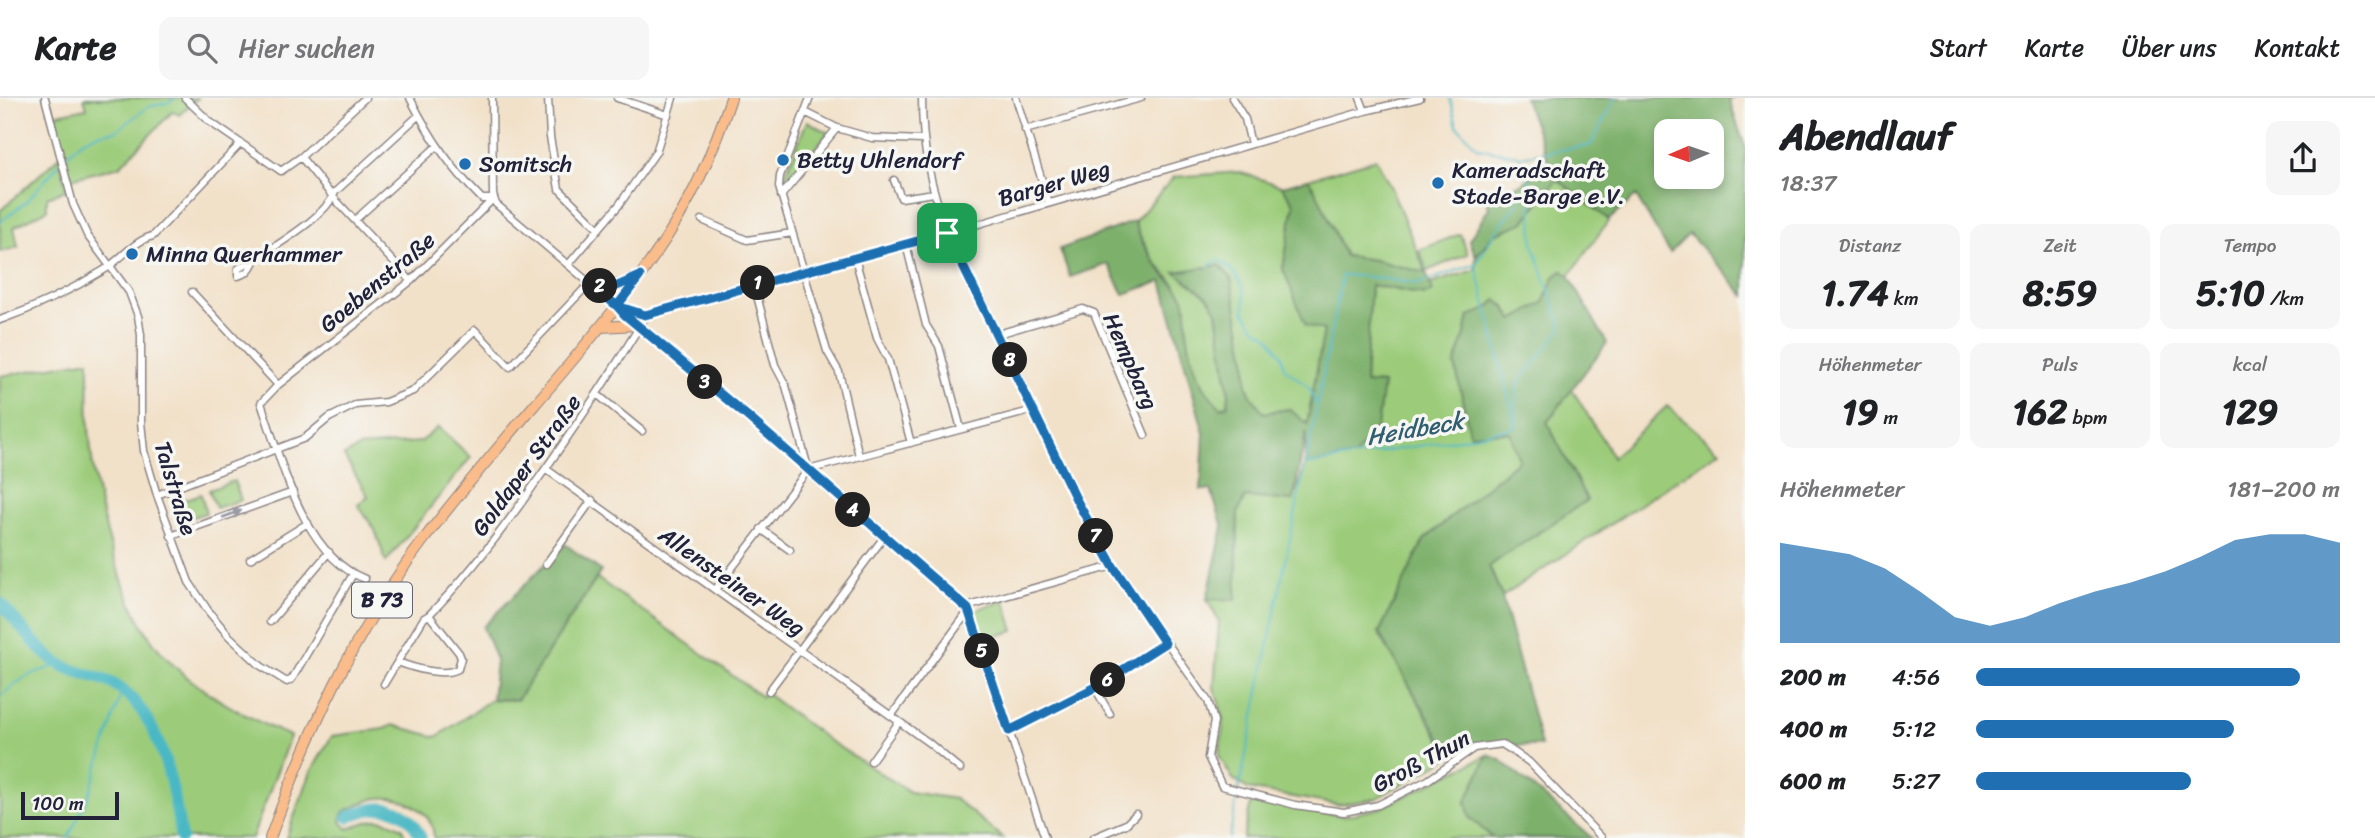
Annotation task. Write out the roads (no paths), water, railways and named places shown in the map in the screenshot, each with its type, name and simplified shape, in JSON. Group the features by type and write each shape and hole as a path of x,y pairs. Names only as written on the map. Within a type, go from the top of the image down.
{"main road":[{"name":"B 73","path":"270,838 323,706 355,645 393,582 452,504 601,327 640,276 699,179 720,132 731,98"},
{"path":"586,286 615,287 640,276"},
{"path":"601,327 638,326"}],"street":[{"name":"Talstraße","path":"45,98 73,204 87,235 129,292 138,316 141,335 141,422 144,451 189,582 229,636 261,666 287,682 353,574"},
{"path":"185,98 210,122 281,171 365,98"},
{"path":"410,98 436,147 456,174 482,199 493,199"},
{"path":"492,98 493,199 496,204 568,265 586,286 617,306 968,609 1045,838"},
{"path":"548,98 550,137 559,189 598,229"},
{"path":"617,98 668,115"},
{"path":"568,265 619,205 656,152 673,98"},
{"path":"810,98 780,176 781,196 827,351 839,372 859,456"},
{"path":"922,98 922,139 934,193 947,233 1077,501 1113,566 1165,643 1094,688 1009,731"},
{"path":"1016,98 1049,203"},
{"path":"1025,130 1141,98"},
{"path":"1232,98 1245,119 1251,144"},
{"path":"1360,98 1365,111"},
{"name":"Barger Weg","path":"647,314 947,233 1365,111 1420,98"},
{"path":"805,112 837,128 872,138 922,139"},
{"path":"255,260 310,220 334,197 335,192 419,115"},
{"path":"781,196 837,128"},
{"path":"0,320 45,304 109,267 146,238 153,236 241,143"},
{"path":"355,220 436,147"},
{"path":"301,156 334,197 411,281"},
{"path":"894,180 901,198 934,193"},
{"name":"Goebenstraße","path":"278,386 411,281 493,199"},
{"path":"702,220 747,240 792,233"},
{"path":"906,244 926,326 939,345 961,429"},
{"path":"855,258 877,338 888,359 911,443"},
{"path":"754,285 775,365 786,386 808,470"},
{"path":"157,495 305,438 329,418 355,405 386,402 413,391 475,330 510,367 586,286"},
{"path":"192,292 278,386 261,403 293,492 308,523 328,552 353,574 365,579"},
{"path":"617,306 647,314"},
{"name":"Hempbarg","path":"998,334 1083,309 1094,313 1145,435"},
{"name":"Goldaper Straße","path":"384,684 425,618 459,585 546,469 598,395 647,314"},
{"path":"598,395 642,431"},
{"path":"715,590 808,470 1034,410"},
{"name":"Allensteiner Weg","path":"546,469 891,716 960,769"},
{"path":"171,536 293,492"},
{"path":"546,564 592,500"},
{"path":"250,559 308,523"},
{"path":"761,529 790,550"},
{"path":"769,691 884,537"},
{"path":"270,622 328,552"},
{"path":"891,716 973,605 1113,566"},
{"path":"398,662 410,667 449,672 458,669 461,659 459,653 429,615"},
{"name":"Groß Thun","path":"1165,643 1208,701 1214,721 1208,757 1222,786 1248,794 1344,813 1378,805 1428,780 1474,748 1502,744 1529,762 1602,838"},
{"path":"1094,688 1110,714"},
{"path":"871,761 899,722"},
{"path":"1093,838 1126,824 1136,814"}],"waterway":[{"path":"67,155 82,141 97,134 116,131 148,107 176,98"},
{"name":"Heidbeck","path":"1229,838 1305,465 1516,427 1517,385 1562,328 1533,244 1531,186 1519,156 1478,148 1457,126 1450,98"},
{"path":"1520,156 1591,145 1615,98"},
{"path":"0,222 26,202 59,164"},
{"path":"1306,463 1342,275 1418,284 1476,264 1494,234 1531,186"},
{"path":"1209,266 1218,259 1236,275 1243,287 1244,311 1255,327 1269,337 1282,356 1284,368 1309,387 1315,403"},
{"path":"1476,265 1515,423"},
{"path":"0,603 48,656 69,669 115,685 131,698 144,714 163,754 181,838"},
{"path":"0,697 28,676 61,665"},
{"path":"68,838 89,795 122,691"},
{"path":"348,817 371,809 391,809 408,818 421,838"}],"place":[{"name":"Betty Uhlendorf","path":"783,160"},
{"name":"Somitsch","path":"465,164"},
{"name":"Kameradschaft Stade-Barge e.V.","path":"1438,183"},
{"name":"Minna Querhammer","path":"132,254"}]}
